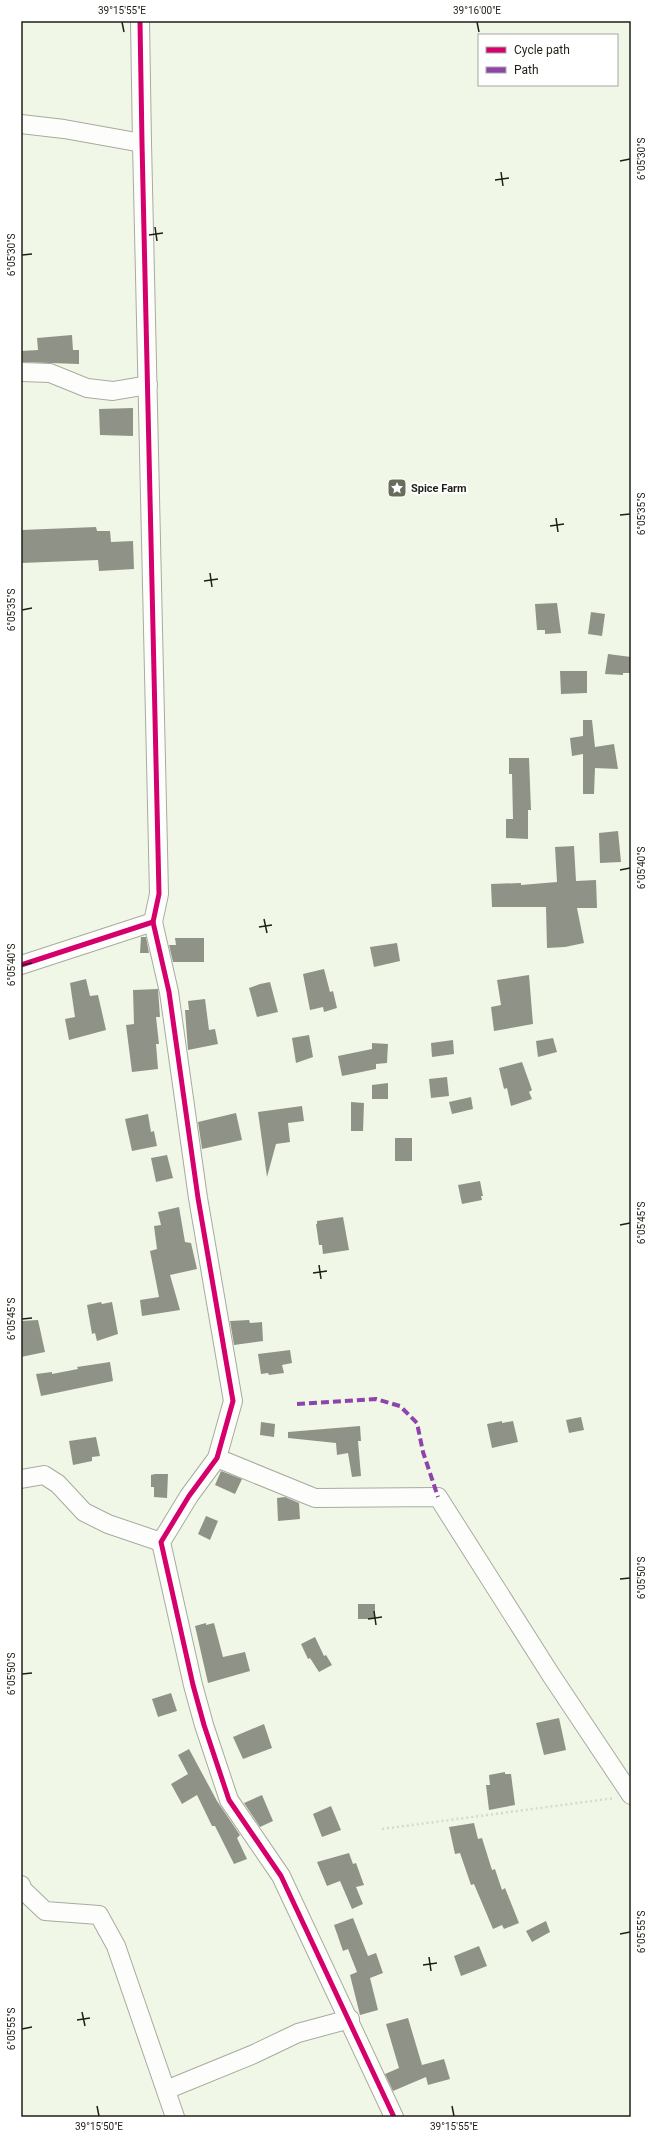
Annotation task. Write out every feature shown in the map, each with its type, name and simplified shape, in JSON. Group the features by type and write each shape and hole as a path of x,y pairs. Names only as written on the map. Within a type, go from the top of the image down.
{"street":[{"path":"140,21 159,894 153,922 169,992 198,1198 232,1401 217,1458 189,1496 161,1542 193,1684 204,1725 229,1800 281,1876 350,2020 394,2117"},
{"path":"21,124 64,129 142,143"},
{"path":"21,372 50,372 88,388 113,391 148,385"},
{"path":"21,965 153,922"},
{"path":"217,1458 315,1498 438,1497 551,1675 624,1797"},
{"path":"21,1479 44,1475 58,1484 84,1512 108,1524 161,1542"},
{"path":"21,1885 23,1890 45,1911 99,1915 116,1946 175,2117"},
{"path":"166,2090 254,2054 298,2033 350,2020"}],"path":[{"path":"382,1829 624,1797"}],"building":[{"path":"72,335 73,350 79,350 79,364 21,362 21,351 38,350 37,338"},
{"path":"133,408 133,436 100,435 99,409"},
{"path":"96,527 97,531 110,531 111,542 133,541 134,569 99,571 98,560 21,563 21,530"},
{"path":"557,603 561,633 545,634 545,630 537,630 535,604"},
{"path":"591,612 605,614 602,636 588,634"},
{"path":"608,654 631,657 631,673 623,673 623,675 605,674"},
{"path":"560,671 587,671 587,693 561,694"},
{"path":"583,720 592,720 595,747 614,744 618,769 595,768 594,794 583,794 583,754 572,756 570,738 583,736"},
{"path":"509,758 529,758 531,810 528,810 528,839 506,838 506,819 513,819 512,774 509,774"},
{"path":"618,831 621,862 600,863 599,833"},
{"path":"574,846 576,881 596,880 597,908 577,908 584,943 565,947 547,948 546,907 492,907 491,884 521,883 521,885 557,882 555,847"},
{"path":"141,937 146,937 149,953 140,953"},
{"path":"175,938 204,938 204,962 173,962 169,945 176,945"},
{"path":"397,943 400,961 374,967 370,947"},
{"path":"324,969 330,992 333,991 337,1008 324,1012 323,1007 310,1010 303,974"},
{"path":"529,975 533,1024 494,1031 491,1007 501,1005 497,980"},
{"path":"86,979 90,996 98,995 106,1030 69,1040 65,1019 75,1017 70,983"},
{"path":"270,982 278,1012 257,1017 249,988"},
{"path":"158,989 160,1017 156,1017 159,1044 156,1044 158,1069 132,1072 126,1025 134,1024 133,990"},
{"path":"205,999 209,1030 215,1029 218,1044 188,1050 185,1010 189,1010 188,1001"},
{"path":"309,1035 313,1057 296,1063 292,1038"},
{"path":"553,1038 557,1052 538,1057 536,1041"},
{"path":"453,1040 454,1054 432,1057 431,1043"},
{"path":"372,1043 388,1044 387,1063 376,1064 376,1069 342,1076 338,1056 372,1049"},
{"path":"522,1062 532,1090 529,1092 532,1099 511,1106 507,1088 504,1089 499,1068"},
{"path":"447,1077 449,1096 431,1098 429,1079"},
{"path":"388,1083 388,1099 372,1099 372,1085"},
{"path":"471,1097 473,1109 452,1114 449,1102"},
{"path":"351,1102 364,1103 363,1131 351,1131"},
{"path":"302,1106 304,1121 288,1123 290,1142 276,1144 267,1177 258,1112"},
{"path":"236,1113 242,1140 202,1149 198,1122"},
{"path":"148,1114 151,1132 154,1131 157,1146 132,1151 125,1119"},
{"path":"395,1138 412,1138 412,1161 395,1161"},
{"path":"167,1155 173,1178 156,1182 151,1158"},
{"path":"480,1181 483,1196 481,1196 482,1200 462,1204 458,1185"},
{"path":"179,1207 185,1242 191,1243 197,1269 170,1275 180,1310 142,1316 140,1300 159,1297 150,1251 157,1249 154,1226 161,1225 158,1212"},
{"path":"343,1217 349,1250 323,1254 322,1245 319,1245 316,1224 317,1221"},
{"path":"101,1302 102,1304 112,1302 118,1334 97,1341 95,1333 92,1334 87,1305"},
{"path":"38,1320 45,1352 21,1357 21,1321"},
{"path":"249,1320 250,1323 262,1322 263,1341 234,1345 230,1321"},
{"path":"290,1350 292,1363 282,1365 284,1373 269,1375 268,1373 261,1374 258,1354"},
{"path":"110,1362 113,1381 41,1396 36,1374 52,1372 52,1374 78,1369 77,1367"},
{"path":"581,1417 584,1430 569,1433 566,1420"},
{"path":"502,1421 502,1423 513,1421 518,1442 492,1448 487,1424"},
{"path":"261,1422 275,1424 274,1437 260,1435"},
{"path":"360,1426 361,1441 358,1441 361,1476 352,1477 348,1453 337,1455 336,1443 288,1438 288,1432"},
{"path":"96,1437 100,1456 92,1457 92,1461 73,1465 69,1441"},
{"path":"221,1471 242,1479 235,1494 215,1485"},
{"path":"168,1474 167,1498 154,1497 154,1487 151,1487 151,1475"},
{"path":"285,1497 299,1503 300,1519 278,1521 277,1498"},
{"path":"206,1516 218,1521 210,1540 198,1534"},
{"path":"358,1604 375,1604 375,1619 358,1619"},
{"path":"206,1623 206,1625 214,1623 223,1657 245,1652 250,1671 208,1683 195,1626"},
{"path":"315,1637 324,1656 326,1655 332,1665 319,1672 310,1658 308,1659 301,1644"},
{"path":"171,1693 177,1711 158,1717 152,1699"},
{"path":"559,1718 566,1750 544,1755 536,1723"},
{"path":"264,1724 272,1748 243,1759 233,1737"},
{"path":"189,1749 217,1801 240,1835 237,1838 247,1859 234,1864 215,1826 212,1826 197,1795 182,1804 171,1784 188,1774 178,1755"},
{"path":"505,1772 505,1774 511,1774 515,1805 489,1810 486,1785 490,1785 489,1775"},
{"path":"262,1795 273,1821 260,1827 244,1803"},
{"path":"331,1806 341,1830 322,1837 313,1814"},
{"path":"474,1823 478,1839 482,1838 492,1870 495,1869 502,1890 505,1888 519,1923 504,1929 502,1925 493,1929 474,1884 471,1885 460,1853 455,1854 449,1827"},
{"path":"349,1853 353,1864 356,1863 364,1885 356,1887 363,1904 352,1909 340,1881 327,1886 317,1862"},
{"path":"353,1918 368,1956 376,1953 383,1973 370,1978 378,2010 360,2015 350,1975 357,1972 348,1949 343,1951 334,1925"},
{"path":"546,1921 550,1932 532,1942 526,1931"},
{"path":"479,1946 487,1966 461,1976 454,1956"},
{"path":"408,2018 422,2065 444,2059 450,2079 428,2085 426,2077 393,2091 385,2074 399,2068 386,2024"}],"marked path":[{"path":"297,1404 376,1399 400,1406 417,1423 423,1452 438,1497"}],"cycle path":[{"path":"21,965 153,922 159,894 140,21"},
{"path":"153,922 169,992 198,1198 233,1401 217,1458 189,1496 161,1542 193,1685 204,1725 229,1800 281,1876 394,2117"}],"place":[{"name":"Spice Farm","path":"397,488"}]}
